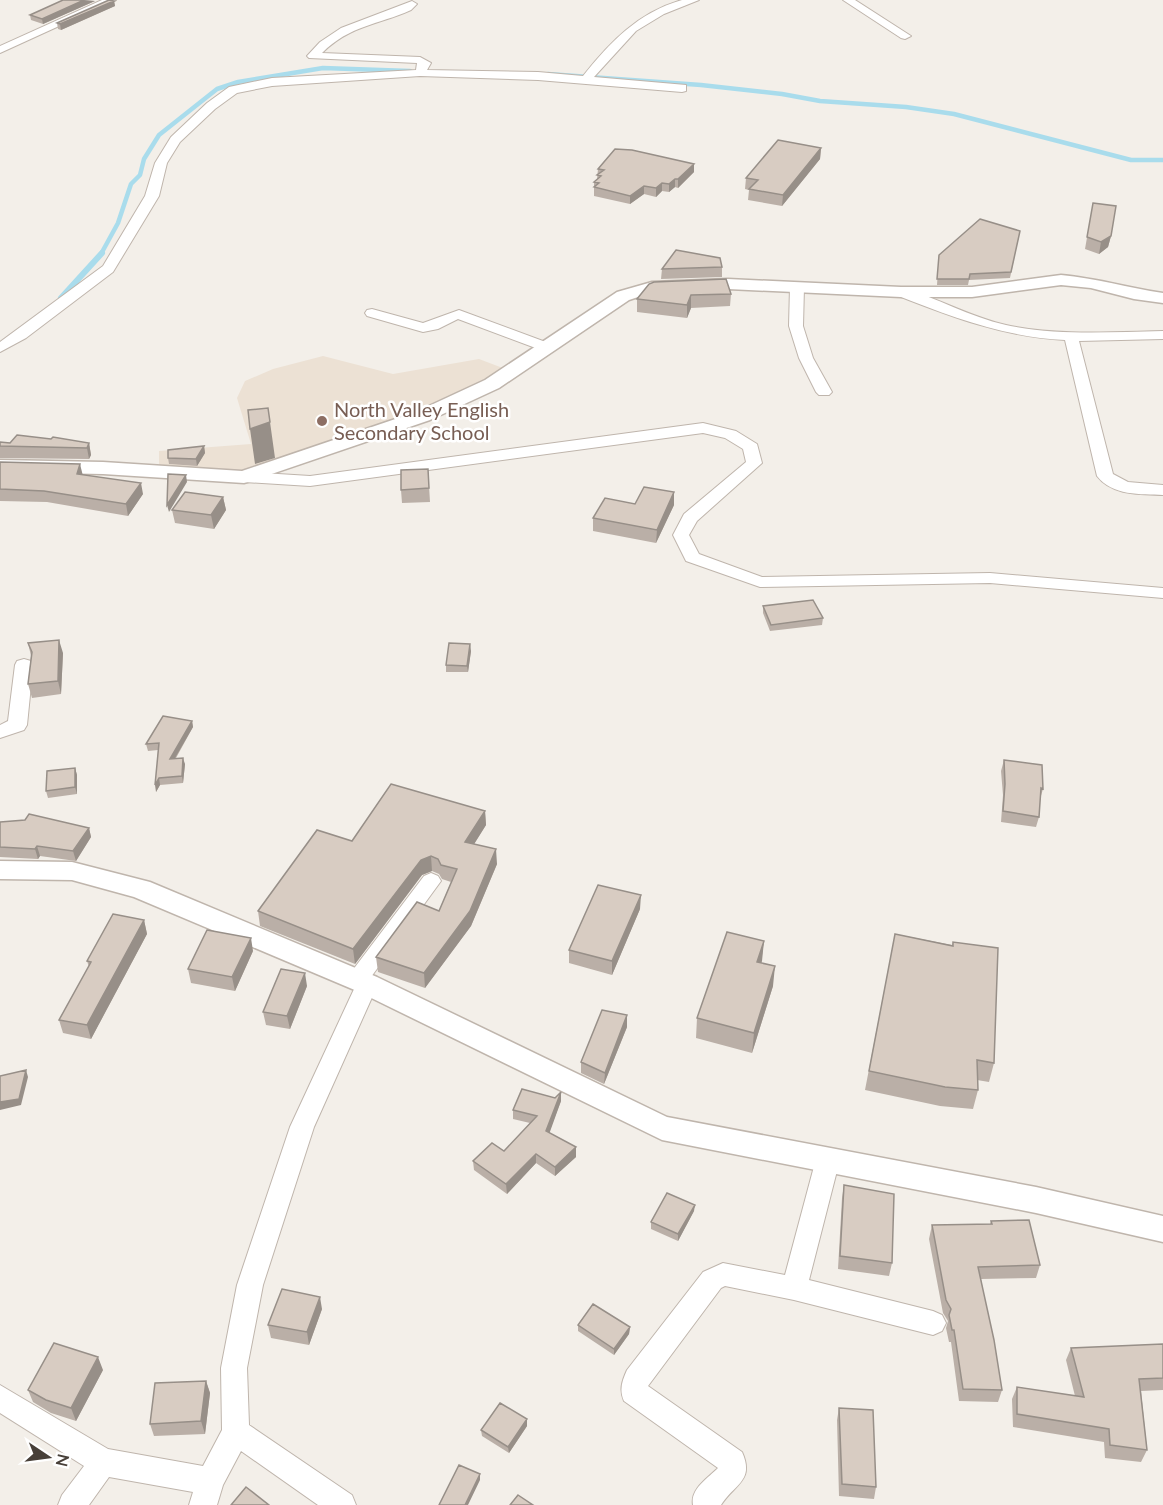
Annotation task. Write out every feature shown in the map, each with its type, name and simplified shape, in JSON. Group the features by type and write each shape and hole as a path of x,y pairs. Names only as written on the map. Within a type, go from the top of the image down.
{"street":[{"path":"0,50 111,0"},
{"path":"586,80 603,58 641,21 671,5 694,0"},
{"path":"848,0 905,36"},
{"path":"412,4 401,12 367,21 324,43 313,56 420,60 422,68"},
{"path":"0,348 21,335 108,269 153,196 161,163 175,140 224,96 245,86 422,68 681,88"},
{"path":"244,477 423,416 492,384 623,296 652,287 728,284 901,292 972,292 1061,280 1091,283 1134,294 1163,298"},
{"path":"797,287 796,326 806,358 824,392"},
{"path":"901,292 984,323 1023,332 1071,336 1163,335"},
{"path":"372,313 419,328 430,327 447,316 459,314 546,347"},
{"path":"1071,336 1105,476 1110,482 1129,488 1163,490"},
{"path":"0,466 103,468 310,481 704,428 730,434 751,447 754,464 690,518 681,535 692,557 725,571 760,582 990,578 1163,593"},
{"path":"0,732 17,725 24,665"},
{"path":"0,870 72,871 141,889 362,982 662,1128 1036,1200 1163,1229"},
{"path":"1,1401 103,1462 206,1493 236,1432 234,1368 250,1285 302,1127 362,982 431,881"},
{"path":"794,1288 828,1159"},
{"path":"707,1505 706,1499 732,1473 732,1461 634,1392 636,1379 712,1280 723,1274 794,1288 933,1323"},
{"path":"236,1432 342,1505"},
{"path":"72,1505 103,1462"}],"shaded area":[{"name":"North Valley English Secondary School","path":"323,356 393,374 479,359 513,372 485,389 275,468 159,476 159,451 251,444 237,398 245,381 273,369"}],"building":[{"path":"63,0 84,0 42,19 30,15"},
{"path":"109,0 114,1 60,24 57,23"},
{"path":"778,140 821,148 783,195 749,189 758,180 746,178"},
{"path":"615,149 632,150 694,164 669,184 662,183 656,188 644,186 630,196 594,187 599,183 594,182 601,176 597,175 604,170 598,169"},
{"path":"1093,203 1116,206 1111,236 1101,242 1087,237"},
{"path":"980,219 1020,231 1011,272 970,274 969,279 937,279 939,255"},
{"path":"676,250 720,258 722,267 662,269"},
{"path":"726,279 731,294 691,295 687,305 637,299 649,284 654,282"},
{"path":"268,408 270,422 250,429 248,410"},
{"path":"17,435 51,439 53,437 89,443 87,448 0,446 0,442 10,443"},
{"path":"204,446 196,459 168,458 168,450"},
{"path":"0,462 80,464 77,474 141,483 126,504 44,491 0,489"},
{"path":"428,469 429,488 401,490 401,470"},
{"path":"168,474 186,475 167,505"},
{"path":"644,487 674,492 657,530 593,518 605,498 635,504"},
{"path":"185,492 223,497 211,515 172,510"},
{"path":"813,600 823,618 771,625 763,606"},
{"path":"59,640 58,681 28,684 32,652 28,643"},
{"path":"449,643 470,644 467,666 446,665"},
{"path":"163,716 192,721 170,759 183,758 182,776 159,778 155,785 159,743 146,744"},
{"path":"1004,760 1042,765 1043,789 1041,788 1039,817 1003,811"},
{"path":"75,768 75,787 46,791 47,771"},
{"path":"391,784 485,811 465,842 496,849 470,911 424,973 376,957 417,902 439,911 457,869 441,865 438,859 431,856 421,860 353,949 258,911 317,830 352,841"},
{"path":"29,814 89,828 73,851 37,846 35,849 0,847 0,822 25,820"},
{"path":"598,885 641,895 612,961 569,950"},
{"path":"113,914 144,920 87,1025 59,1020 91,962 87,961"},
{"path":"207,930 251,938 232,977 188,969"},
{"path":"727,932 764,941 757,962 775,966 754,1033 697,1018"},
{"path":"895,934 953,946 953,942 998,948 994,1063 977,1060 978,1090 945,1087 869,1071"},
{"path":"281,969 305,973 287,1016 263,1012"},
{"path":"602,1010 627,1015 605,1073 581,1062"},
{"path":"26,1070 19,1099 0,1102 0,1076"},
{"path":"522,1089 555,1098 561,1092 546,1131 576,1147 555,1167 536,1154 506,1184 473,1161 492,1143 504,1151 537,1116 513,1110"},
{"path":"844,1185 894,1194 892,1263 840,1256"},
{"path":"667,1193 695,1205 678,1234 651,1222"},
{"path":"1029,1220 1040,1265 978,1267 1002,1390 963,1389 954,1330 952,1330 949,1315 951,1309 946,1300 932,1225 992,1224 991,1221"},
{"path":"282,1289 320,1297 307,1332 268,1325"},
{"path":"593,1304 630,1327 614,1349 578,1325"},
{"path":"54,1343 98,1357 71,1408 46,1400 28,1390"},
{"path":"1163,1344 1163,1378 1139,1379 1147,1450 1110,1445 1109,1429 1017,1414 1017,1387 1084,1397 1071,1348"},
{"path":"206,1381 201,1421 150,1424 155,1383"},
{"path":"500,1403 527,1419 508,1447 481,1430"},
{"path":"839,1408 873,1410 876,1487 842,1484"},
{"path":"459,1465 480,1474 465,1505 439,1505"},
{"path":"246,1487 269,1505 231,1505"},
{"path":"518,1495 533,1505 510,1505"}],"waterway":[{"path":"101,254 118,223 131,184 140,175 144,159 159,135 217,89 238,82 323,68 410,71"},
{"path":"548,74 701,85 782,94 820,101 906,107 954,114 1131,160 1163,160"},
{"path":"61,298 102,253"}],"place":[{"name":"North Valley English Secondary School","path":"322,421"}]}
